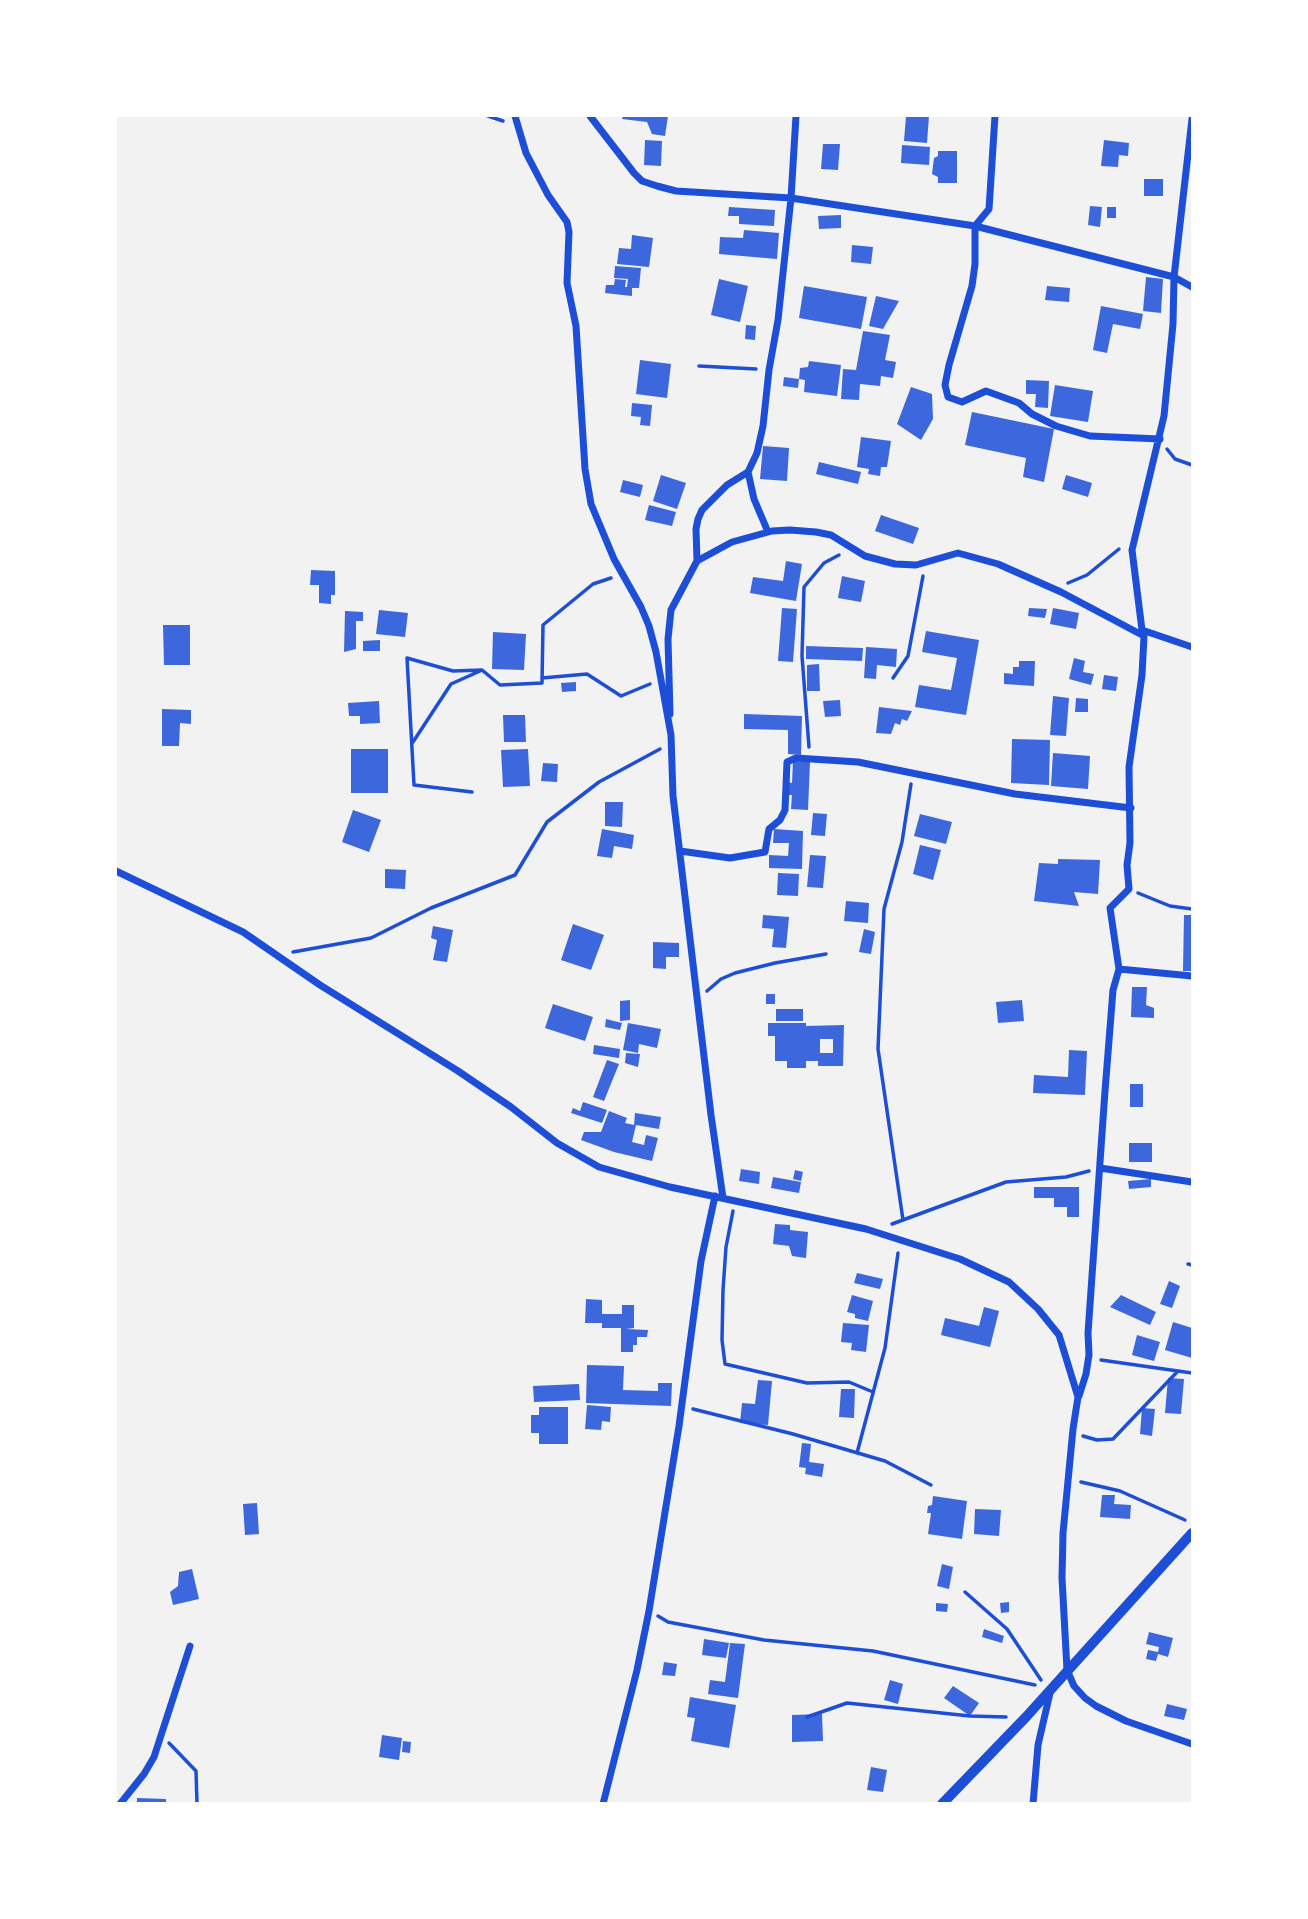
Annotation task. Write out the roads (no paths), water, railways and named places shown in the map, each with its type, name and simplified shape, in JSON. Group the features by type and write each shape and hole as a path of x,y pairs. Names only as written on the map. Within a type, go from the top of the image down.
{"street":[{"path":"515,116 526,153 569,228 567,284 576,326 585,469 597,520 649,626 671,739"},
{"path":"590,116 634,173 649,184 676,191 791,198 975,226 1174,277 1192,287"},
{"path":"603,1804 649,1611 701,1261 719,1197 673,796 668,639 671,610 697,561 696,529 702,510 727,485 748,472 757,453 778,320 791,198 796,116"},
{"path":"995,116 989,209 975,226 972,286 949,365 945,385 948,397 962,402 986,391 1019,403 1032,414 1056,426 1090,436 1160,439"},
{"path":"1192,119 1174,277 1173,324 1164,416 1132,550 1143,633 1142,675 1129,767 1129,889 1111,908 1119,969 1113,990 1088,1333 1089,1355 1073,1429 1063,1533 1062,1578 1067,1670 1074,1686 1084,1698 1126,1721 1192,1744"},
{"path":"748,472 754,499 768,532"},
{"path":"697,561 732,542 768,532 816,532 831,535 865,556 895,564 916,565 945,556 965,554 1053,589 1143,633 1192,648"},
{"path":"680,851 730,858 765,852 769,829 780,820 785,810 787,762 796,758 870,764 1015,794 1131,808"},
{"path":"116,871 243,933 320,985 458,1071 557,1143 599,1167 670,1187 869,1231 960,1259 1009,1282 1038,1309 1059,1335 1078,1397"},
{"path":"1119,969 1192,976"},
{"path":"1100,1168 1192,1182"},
{"path":"942,1804 1026,1717 1192,1533"},
{"path":"120,1804 154,1757 190,1646"},
{"path":"1033,1804 1038,1745 1051,1689"}]}
